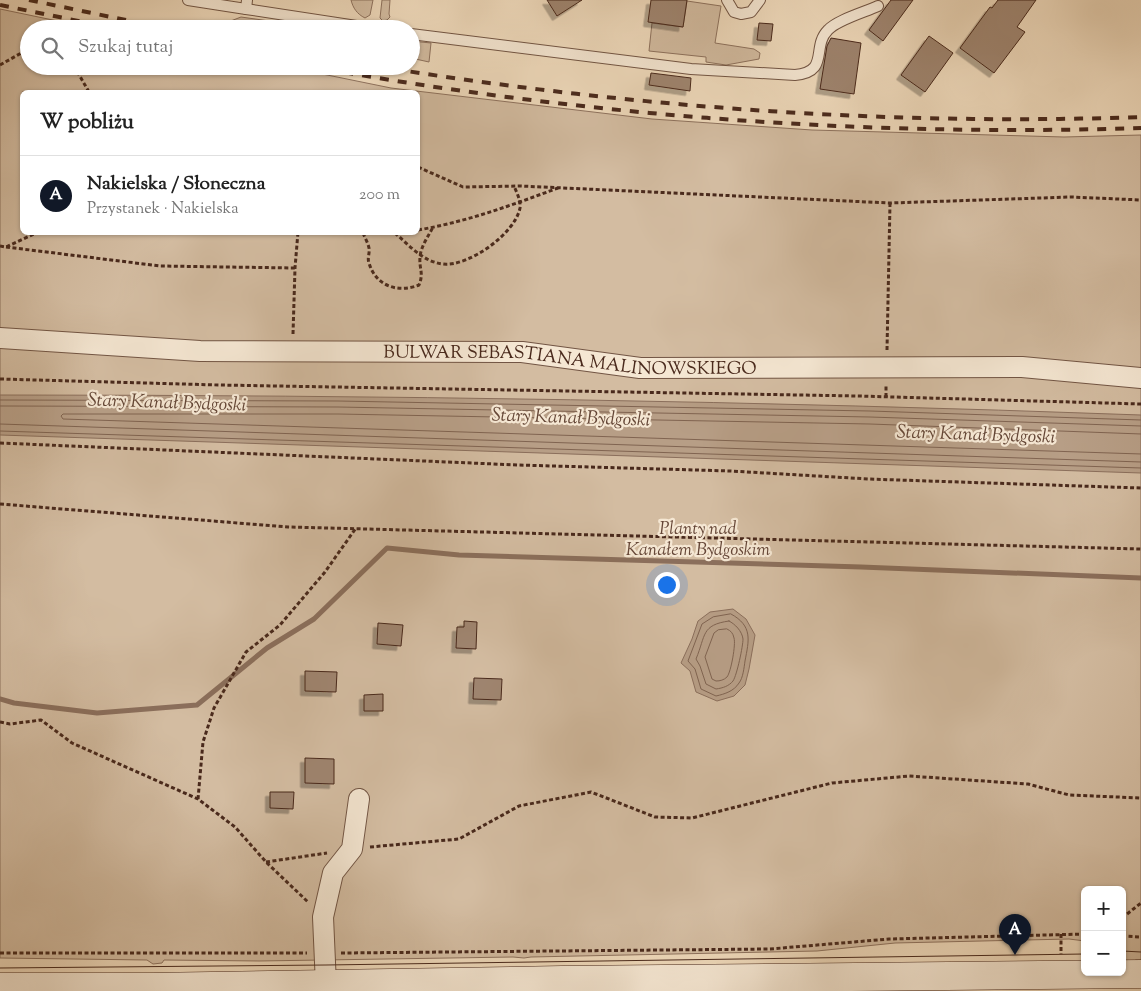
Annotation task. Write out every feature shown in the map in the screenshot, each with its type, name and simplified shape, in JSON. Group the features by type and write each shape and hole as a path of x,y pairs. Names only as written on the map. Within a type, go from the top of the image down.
{"main road":[{"path":"0,987 150,989 326,985 1044,983 1141,974"}],"street":[{"name":"BULWAR SEBASTIANA MALINOWSKIEGO","path":"0,338 200,351 522,352 640,368 1022,367 1141,378"},
{"path":"326,985 323,917 333,873 352,849 359,799"}],"lane":[{"path":"188,0 246,5 327,20"},
{"path":"727,0 734,12 741,14 751,12 760,0"},
{"path":"420,35 691,69 795,75 813,71 827,30 837,23 878,6"}],"path":[{"path":"0,65 20,55"},
{"path":"79,75 88,90"},
{"path":"420,168 463,186 514,186 890,204 1071,197 1141,200"},
{"path":"397,235 428,260 444,264 461,261 480,253 501,237 512,224 520,208 519,197 514,186"},
{"path":"420,230 502,209 560,188"},
{"path":"886,397 890,204"},
{"path":"364,235 369,248 368,263 374,274 385,285 397,290 410,289 419,285 423,276 420,259 421,249 433,227"},
{"path":"6,247 32,235"},
{"path":"293,351 298,235"},
{"path":"0,246 160,266 295,268"},
{"path":"0,379 1141,404"},
{"path":"0,443 527,465 731,471 868,479 1141,488"},
{"path":"0,504 288,527 1141,549"},
{"path":"198,799 203,742 214,708 246,652 280,625 325,572 356,528"},
{"path":"0,722 10,724 41,720 72,743 198,799 235,827 266,862 323,917"},
{"path":"266,862 352,849 459,839 519,806 591,792 655,817 692,818 832,782 909,776 1028,784 1069,795 1141,798"},
{"path":"1126,915 1141,903"},
{"path":"0,953 326,953 770,949 889,939 1081,934"},
{"path":"1126,936 1141,938"}],"green space":[{"path":"351,0 373,0 370,15 365,18 360,15 354,8"},
{"path":"382,0 390,0 390,17 387,20 380,18"},
{"path":"687,1 721,6 715,43 754,49 760,53 759,59 726,65 706,62 706,57 649,51 652,23 683,27"},
{"name":"Planty nad Kanałem Bydgoskim","path":"0,9 53,20 20,20 20,75 327,75 408,90 20,90 20,235 420,235 420,91 652,119 812,130 1064,137 1141,135 1141,960 1126,961 1126,886 1081,886 1081,940 1069,939 895,943 817,951 524,958 259,961 164,960 162,963 153,964 147,960 0,958"},
{"path":"241,17 262,20 233,20"},
{"path":"420,42 431,43 429,62 420,60"}],"water":[{"name":"Stary Kanał Bydgoski","path":"0,395 570,400 856,406 1141,415 1141,473 0,435"},
{"path":"733,609 746,619 755,635 745,685 734,696 717,701 696,692 690,671 681,663 698,621 710,612"}],"building":[{"path":"547,0 582,0 557,16"},
{"path":"651,0 687,0 683,27 648,22"},
{"path":"891,0 913,0 883,41 869,30"},
{"path":"998,0 1036,0 1017,27 1025,32 994,73 960,48 990,7 992,8"},
{"path":"759,23 773,24 771,41 757,40"},
{"path":"929,36 953,53 925,92 901,75"},
{"path":"831,38 861,43 854,94 820,89 827,46"},
{"path":"651,73 691,78 690,91 649,85"},
{"path":"464,621 477,622 476,649 456,648 457,627 464,627"},
{"path":"378,623 403,625 401,646 377,644"},
{"path":"305,671 337,672 336,692 305,691"},
{"path":"474,678 502,679 501,700 473,699"},
{"path":"383,694 383,711 364,711 364,695"},
{"path":"305,758 334,759 334,784 305,783"},
{"path":"270,792 294,792 293,809 270,808"}],"waterway":[{"path":"0,699 14,703 97,713 197,705 267,648 314,619 387,548 459,555 861,567 1141,578"}],"tram line":[{"path":"1126,951 1141,952"},
{"path":"0,968 1081,954"}],"railway":[{"path":"29,0 126,20"},
{"path":"0,5 74,20"},
{"path":"420,73 565,93 661,103 853,116 949,119 1141,117"},
{"path":"364,75 515,98 619,110 724,119 828,126 933,129 1141,128"}],"place":[{"name":"Nakielska / Słoneczna","path":"1015,955"}]}
